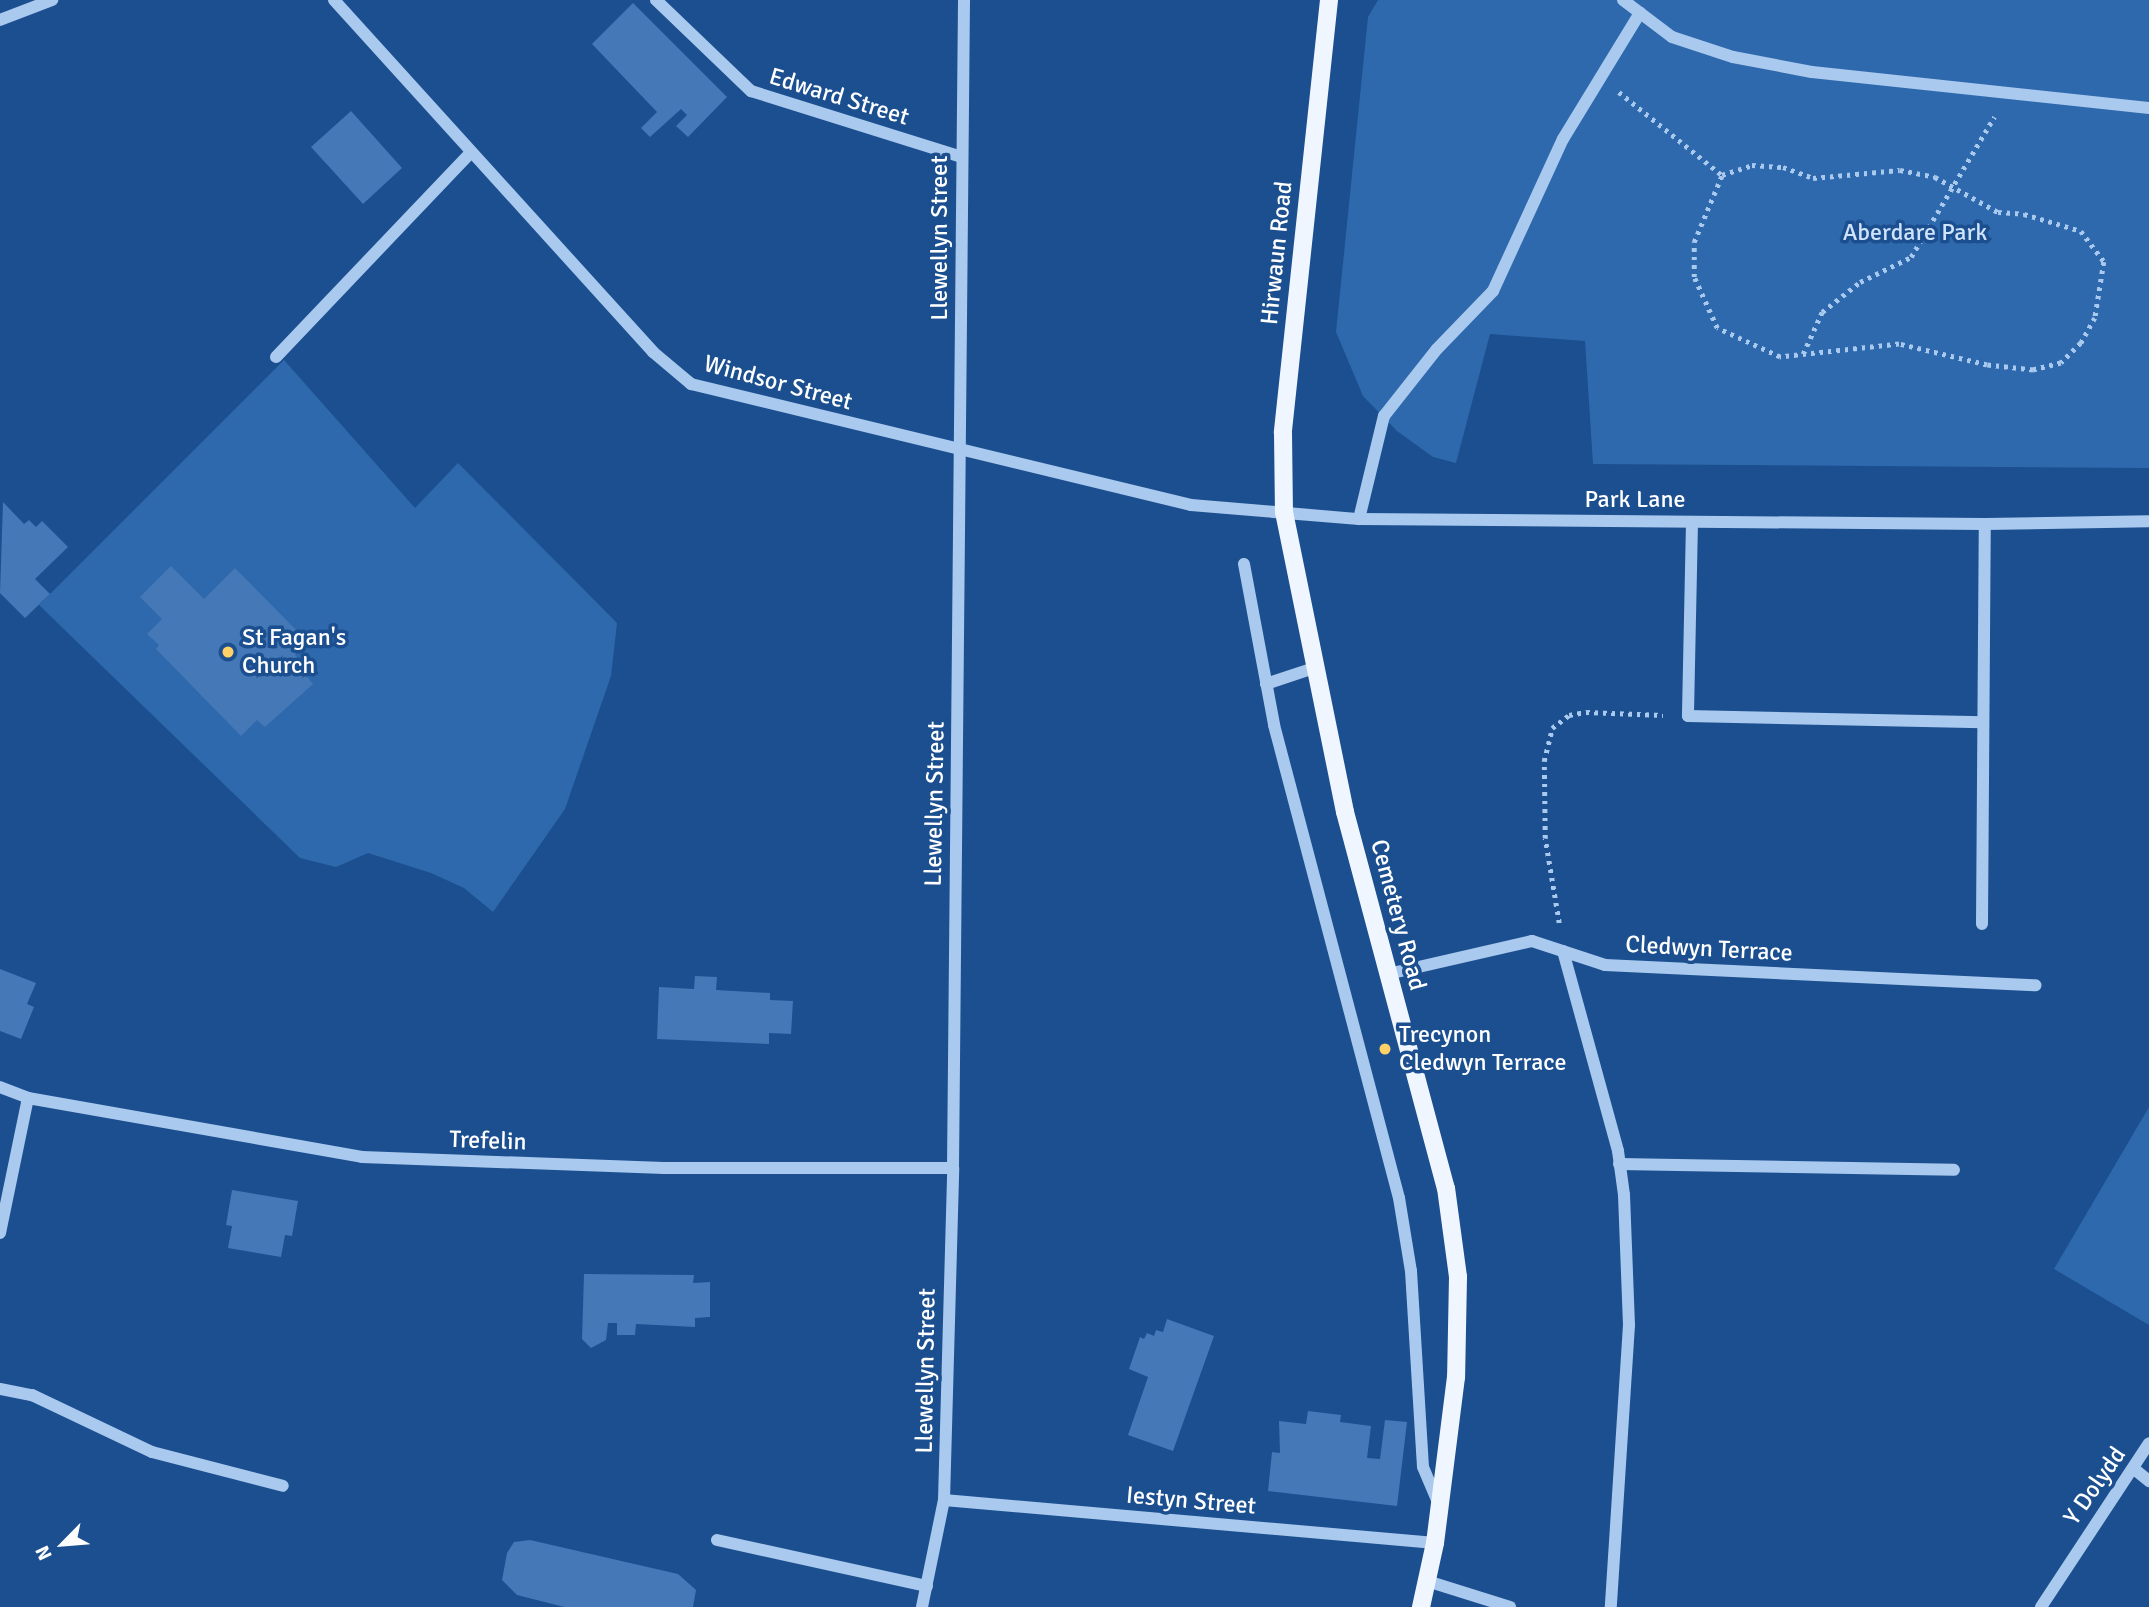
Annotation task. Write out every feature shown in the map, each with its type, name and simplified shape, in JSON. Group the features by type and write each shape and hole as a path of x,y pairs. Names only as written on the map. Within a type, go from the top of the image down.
{"main road":[{"name":"Hirwaun Road","path":"1284,512 1283,433 1329,0"},
{"name":"Cemetery Road","path":"1284,512 1314,668 1388,974 1446,1188 1458,1277 1456,1377 1435,1543 1421,1607"}],"street":[{"path":"0,20 52,0"},
{"name":"Windsor Street","path":"334,0 653,352 691,384 1191,505 1284,512"},
{"name":"Edward Street","path":"656,0 751,91 961,158"},
{"name":"Llewellyn Street","path":"922,1607 944,1500 953,1168 964,0"},
{"path":"1623,0 1672,37 1734,57 1812,72 2149,108"},
{"path":"1359,519 1384,416 1437,349 1493,291 1563,139 1599,76 1640,13"},
{"path":"276,357 471,152"},
{"name":"Park Lane","path":"1284,512 1359,519 1985,524 2149,521"},
{"path":"1692,522 1688,716 1983,722"},
{"path":"1982,924 1985,524"},
{"path":"1244,564 1266,684 1399,1198 1411,1271 1423,1466 1440,1505"},
{"path":"1266,684 1314,668"},
{"name":"Cledwyn Terrace","path":"1388,974 1532,941 1605,965 2036,985"},
{"path":"1563,951 1619,1164 1629,1325 1611,1607"},
{"name":"Trefelin","path":"0,1087 28,1098 362,1157 664,1168 953,1168"},
{"path":"0,1233 28,1098"},
{"path":"1619,1164 1954,1170"},
{"path":"0,1389 32,1395 152,1452 283,1486"},
{"name":"Y Dolydd","path":"2040,1607 2074,1552 2149,1443"},
{"path":"2133,1468 2149,1481"},
{"name":"Iestyn Street","path":"944,1500 1435,1543"},
{"path":"718,1540 927,1586"},
{"path":"1427,1581 1510,1607"}],"path":[{"path":"1599,76 1722,175"},
{"path":"1803,354 1822,312 1860,282 1911,257 2010,93"},
{"path":"1752,164 1783,167 1813,178 1900,170 1935,177 1998,212 2064,223 2094,242 2104,262 2103,288 2095,318 2081,343 2060,363 2033,370 1987,365 1899,344 1780,357 1717,328 1703,304 1694,277 1694,242 1722,175 1752,164"},
{"path":"1563,951 1545,838 1544,761 1552,728 1569,715 1586,712 1688,716"}],"green space":[{"name":"Aberdare Park","path":"1378,0 2149,0 2149,468 1593,464 1585,341 1490,334 1456,463 1433,457 1397,431 1363,396 1336,332 1368,17"},
{"path":"284,360 415,508 458,463 617,623 611,676 565,809 493,912 464,888 431,873 368,853 336,867 300,858 39,605"},
{"path":"2149,1107 2149,1325 2054,1269"}],"building":[{"path":"633,3 727,97 688,137 676,126 687,115 681,109 650,137 641,128 657,112 592,44"},
{"path":"351,111 402,168 363,204 311,147"},
{"path":"3,502 24,524 29,520 36,527 42,521 68,547 35,579 50,594 25,618 0,593"},
{"name":"St Fagan's Church","path":"171,566 204,599 235,568 308,642 295,655 307,668 303,672 313,684 265,727 257,720 241,736 156,649 159,645 147,634 162,619 140,597"},
{"path":"0,969 36,983 27,1004 34,1007 21,1039 0,1031"},
{"path":"695,976 717,977 716,990 770,993 770,1000 793,1001 791,1034 769,1033 769,1044 657,1039 659,987 694,989"},
{"path":"232,1190 298,1201 292,1236 285,1235 281,1257 228,1248 232,1226 226,1225"},
{"path":"584,1274 694,1275 693,1283 710,1282 710,1317 695,1318 695,1327 636,1324 635,1335 617,1335 617,1323 608,1323 606,1340 591,1348 582,1339"},
{"path":"1167,1319 1214,1336 1173,1451 1128,1435 1148,1377 1129,1369 1140,1337 1144,1339 1147,1333 1154,1336 1156,1330 1163,1332"},
{"path":"1308,1411 1341,1415 1340,1422 1371,1426 1367,1458 1380,1459 1385,1420 1407,1422 1397,1506 1268,1491 1272,1452 1280,1453 1279,1421 1306,1424"},
{"path":"530,1540 678,1574 696,1590 693,1607 564,1607 517,1595 502,1580 507,1553 514,1542"}],"place":[{"name":"St Fagan's Church","path":"228,652"},
{"name":"Trecynon Cledwyn Terrace","path":"1385,1049"}]}
